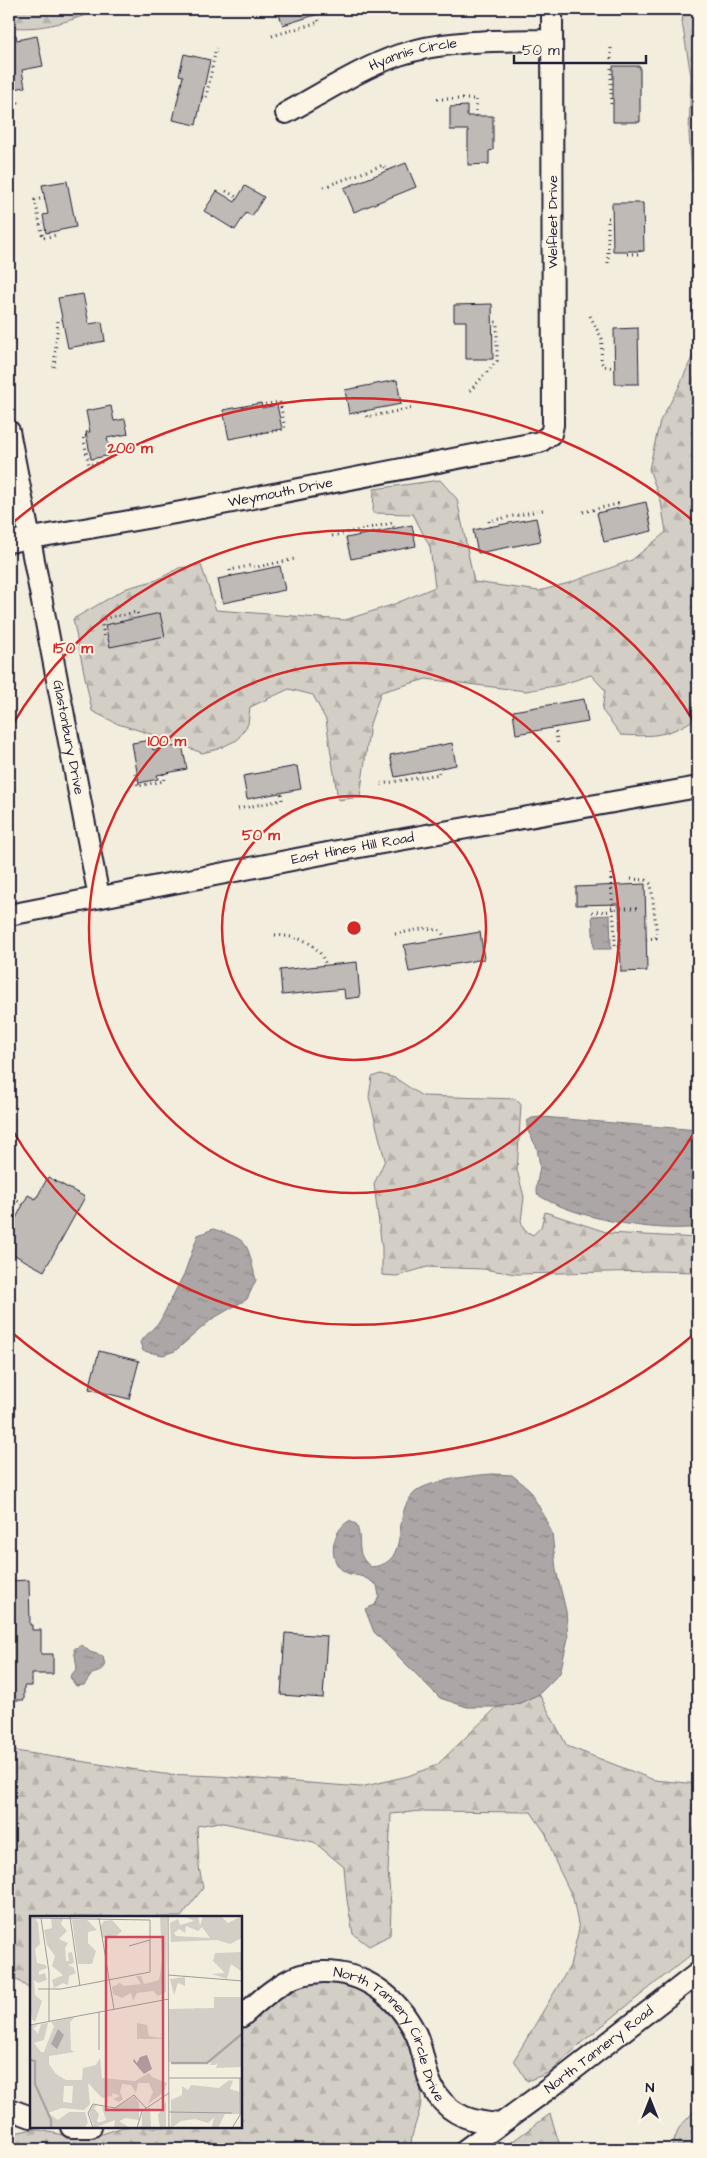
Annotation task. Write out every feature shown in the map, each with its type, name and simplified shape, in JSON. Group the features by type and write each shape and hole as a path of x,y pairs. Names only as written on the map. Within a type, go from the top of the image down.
{"street":[{"name":"Welfleet Drive","path":"551,434 553,425 552,9"},
{"name":"Hyannis Circle","path":"286,113 357,73 400,55 486,41 552,40"},
{"name":"Glastonbury Drive","path":"9,431 99,897"},
{"name":"Weymouth Drive","path":"9,542 181,512 540,442 551,434"},
{"name":"East Hines Hill Road","path":"9,915 348,849 698,787"},
{"name":"North Tannery Circle Drive","path":"242,2016 294,1977 308,1973 326,1972 342,1973 360,1978 376,1986 404,2015 416,2034 428,2079 437,2095 447,2106 458,2115 476,2122 500,2124"},
{"name":"North Tannery Road","path":"500,2124 551,2087 698,1973"},
{"path":"9,2109 30,2117"},
{"path":"466,2149 500,2124"}],"path":[{"path":"272,36 319,22 318,18"},
{"path":"202,97 206,98 216,48"},
{"path":"611,48 611,104 613,104"},
{"path":"9,98 21,104"},
{"path":"437,99 476,99 476,116"},
{"path":"324,187 383,165 386,171"},
{"path":"226,192 238,198"},
{"path":"45,198 35,200 42,238 56,235"},
{"path":"608,263 608,218 612,218"},
{"path":"627,254 640,254 640,251"},
{"path":"590,316 602,339 601,362 604,366 614,368"},
{"path":"54,367 58,321 62,319"},
{"path":"470,391 497,361 497,322 492,322"},
{"path":"252,435 285,429 280,402 261,405"},
{"path":"365,411 366,417 413,408"},
{"path":"86,436 83,436 89,465 103,462"},
{"path":"583,512 618,504 619,508"},
{"path":"490,527 489,521 543,510"},
{"path":"332,536 392,523 394,529"},
{"path":"231,576 230,570 296,559"},
{"path":"104,636 101,619 138,612 139,618"},
{"path":"555,727 558,746"},
{"path":"381,784 439,774 438,768"},
{"path":"135,774 138,786 164,782 163,774"},
{"path":"9,804 14,796 14,786"},
{"path":"238,808 282,800 281,792"},
{"path":"611,874 612,910 615,918 615,946 620,946"},
{"path":"632,879 646,880 652,884 658,935 656,938 646,939"},
{"path":"592,912 639,908"},
{"path":"395,934 427,928 441,931 445,938"},
{"path":"275,935 300,938 313,944 326,965"},
{"path":"9,1196 23,1204"}],"green space":[{"path":"9,9 103,9 57,24 22,28 9,27"},
{"path":"684,9 698,9 698,255 689,133 691,76 682,22"},
{"path":"698,315 698,717 670,732 643,736 621,735 602,710 605,690 591,675 560,685 526,691 426,679 381,692 370,724 360,797 338,800 326,720 313,695 289,689 250,707 248,724 237,740 218,749 202,753 161,737 118,724 92,711 73,619 127,588 157,580 179,568 201,565 216,610 345,620 392,605 435,587 430,547 413,514 373,513 374,489 440,480 457,499 474,582 539,591 569,583 632,560 666,532 661,502 649,469 660,421 678,389 693,355"},
{"path":"380,1074 395,1078 422,1096 516,1099 521,1105 517,1170 524,1197 521,1221 524,1230 533,1235 541,1227 545,1212 609,1233 698,1238 698,1272 516,1274 483,1269 427,1267 397,1276 382,1275 382,1248 374,1184 385,1160 369,1097 372,1077"},
{"path":"539,1694 567,1746 654,1780 698,1784 698,1949 582,2042 551,2072 527,2081 514,2060 570,1966 579,1929 573,1898 556,1863 546,1834 531,1812 422,1811 391,1814 388,1872 391,1905 390,1935 369,1946 353,1934 344,1867 314,1842 219,1822 197,1826 199,1867 203,1888 182,1916 30,1916 30,1989 9,1974 9,1750 163,1774 217,1776 361,1787 408,1776 437,1765 497,1707 520,1703"},
{"path":"328,1980 359,1984 384,2003 395,2017 412,2051 420,2086 421,2101 411,2149 9,2149 9,2134 34,2129 68,2136 102,2134 120,2128 242,2128 242,2024 290,1985"},
{"path":"698,2107 698,2149 671,2149 679,2128"},
{"path":"550,2114 561,2149 502,2149"}],"water":[{"path":"610,915 611,949 594,949 592,916"},
{"path":"542,1117 698,1130 698,1227 660,1228 615,1222 572,1211 538,1195 536,1189 540,1166 537,1148 527,1129 527,1121 532,1118"},
{"path":"213,1229 235,1237 245,1245 248,1251 256,1280 247,1299 212,1319 175,1351 163,1355 143,1351 140,1342 160,1321 184,1274 198,1235"},
{"path":"493,1474 512,1475 528,1488 552,1533 556,1570 566,1611 568,1638 560,1673 539,1694 520,1703 497,1707 467,1707 440,1698 374,1632 365,1609 375,1605 379,1596 377,1585 361,1576 347,1573 340,1568 336,1562 333,1547 338,1532 349,1521 356,1524 360,1552 366,1562 371,1567 384,1564 393,1557 397,1547 404,1511 409,1500 418,1490 434,1483"},
{"path":"82,1645 90,1652 103,1656 105,1666 101,1671 92,1674 84,1685 76,1686 70,1677 77,1668 74,1649"}],"building":[{"path":"277,9 325,9 325,12 283,25"},
{"path":"16,35 17,40 37,36 43,66 22,70 25,87 9,90 9,36"},
{"path":"184,54 210,60 196,125 173,120 183,76 179,75"},
{"path":"613,66 640,66 640,122 613,122"},
{"path":"467,106 467,116 493,116 493,150 489,151 489,164 468,165 468,130 450,130 450,107"},
{"path":"406,163 416,187 354,212 344,188"},
{"path":"67,181 76,227 46,233 43,215 48,214 42,185"},
{"path":"245,186 264,197 252,216 246,213 235,230 204,211 217,191 235,202"},
{"path":"612,203 643,203 644,251 613,251"},
{"path":"83,294 89,324 102,322 105,341 68,348 58,298"},
{"path":"492,304 493,359 466,359 466,321 454,321 454,305"},
{"path":"638,328 639,384 615,384 614,329"},
{"path":"397,380 401,404 349,414 345,390"},
{"path":"261,403 262,408 277,405 282,429 229,439 223,410"},
{"path":"111,406 114,421 125,419 128,434 107,438 111,455 91,459 86,432 90,432 86,411"},
{"path":"646,502 652,531 604,542 597,513"},
{"path":"536,518 541,541 478,553 473,530"},
{"path":"412,525 416,546 351,559 346,538"},
{"path":"280,566 285,590 223,603 218,579"},
{"path":"160,613 165,636 110,647 105,625"},
{"path":"584,699 588,722 516,734 513,711"},
{"path":"151,740 153,750 182,745 187,769 157,775 158,779 139,783 132,743"},
{"path":"452,743 456,765 395,777 390,755"},
{"path":"297,766 301,789 247,799 243,776"},
{"path":"645,884 647,971 621,972 619,904 576,905 576,887"},
{"path":"480,932 484,959 409,972 404,945"},
{"path":"357,962 360,997 345,999 344,989 282,995 280,970"},
{"path":"48,1177 85,1197 44,1271 9,1252 9,1232 28,1195 36,1199"},
{"path":"99,1351 139,1361 129,1399 89,1389"},
{"path":"29,1580 30,1625 32,1625 32,1630 41,1630 41,1654 53,1654 53,1674 32,1674 32,1686 24,1686 24,1700 9,1700 9,1581"},
{"path":"285,1633 327,1636 323,1698 281,1695"}]}
